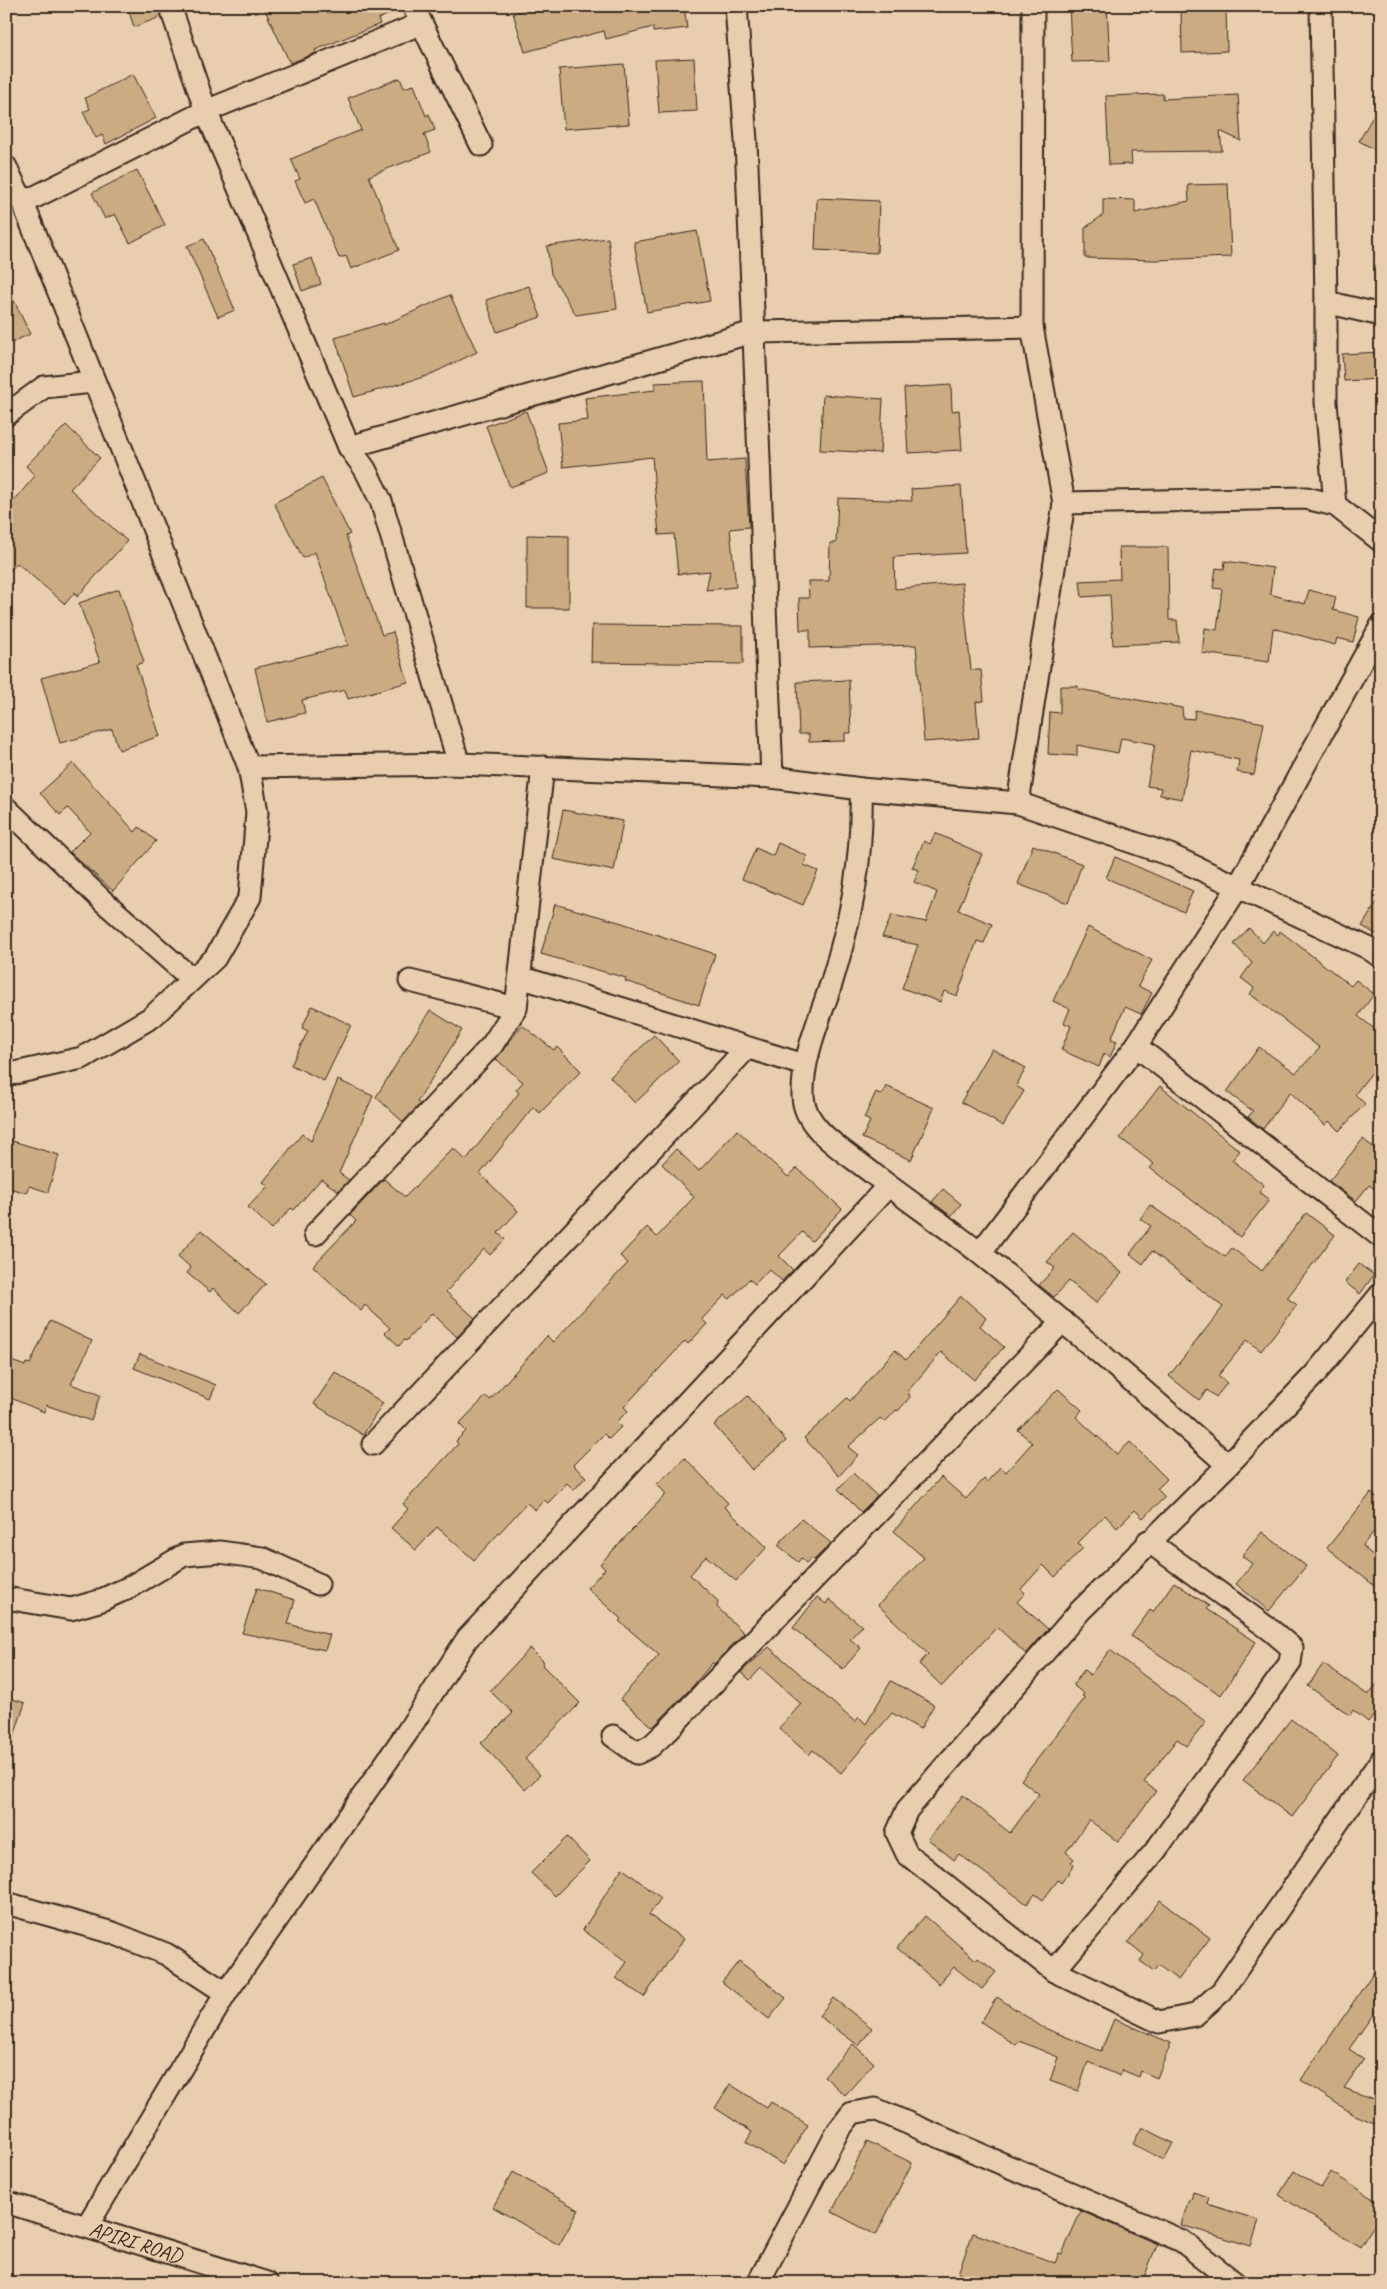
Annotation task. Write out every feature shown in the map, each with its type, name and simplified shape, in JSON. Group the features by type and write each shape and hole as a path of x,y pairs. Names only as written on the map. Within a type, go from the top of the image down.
{"street":[{"path":"170,6 206,111 349,447 365,469 381,501 459,764"},
{"path":"736,6 746,140 772,777"},
{"path":"1018,803 1064,503 1032,327 1033,6"},
{"path":"1321,6 1326,402 1334,505"},
{"path":"23,202 206,111 416,15 481,145"},
{"path":"6,168 23,202 93,382 249,767 257,812 250,897 215,958 152,1017 82,1058 6,1075"},
{"path":"1326,302 1381,315"},
{"path":"349,447 753,332 1032,327"},
{"path":"6,414 44,387 93,382"},
{"path":"1064,503 1306,498 1334,505 1381,541"},
{"path":"980,1253 1136,1046 1238,887 1381,626"},
{"path":"249,767 459,764 772,777 861,789 1018,803 1170,855 1368,948 1381,957"},
{"path":"315,1234 492,1045 516,1008 543,767"},
{"path":"861,789 862,831 857,885 833,979 804,1065 803,1099 811,1122 888,1186 980,1253 1063,1321 1228,1464"},
{"path":"6,808 103,901 192,979"},
{"path":"520,977 804,1065"},
{"path":"410,981 516,1008"},
{"path":"1136,1046 1381,1237"},
{"path":"373,1444 747,1048"},
{"path":"87,2226 226,1993 406,1734 467,1639 888,1186"},
{"path":"1381,1294 1315,1374 1228,1464 1080,1610 907,1810 897,1832 907,1854 1054,1971 1159,2022 1195,2015 1222,1991 1381,1760"},
{"path":"613,1736 637,1753 651,1746 1063,1321"},
{"path":"1054,1971 1156,1850 1290,1663 1292,1648 1272,1631 1148,1541"},
{"path":"6,1598 71,1609 99,1601 130,1587 184,1555 220,1552 262,1558 318,1584"},
{"path":"6,1903 113,1933 166,1954 226,1993"},
{"path":"758,2283 838,2131 852,2113 875,2110 1182,2241 1235,2283"},
{"name":"APIRI ROAD","path":"6,2202 267,2283"}],"building":[{"path":"127,6 153,6 158,18 134,27"},
{"path":"263,6 401,6 401,9 378,19 380,24 315,50 316,53 290,63"},
{"path":"537,6 684,6 687,28 653,32 653,27 606,39 604,31 525,52 513,13"},
{"path":"1069,6 1107,6 1110,61 1072,62"},
{"path":"1226,7 1227,51 1182,53 1181,8"},
{"path":"694,58 697,111 659,113 655,60"},
{"path":"624,64 629,124 564,129 559,69"},
{"path":"133,74 156,118 106,144 102,135 96,138 83,112 90,109 85,98"},
{"path":"400,78 404,88 414,85 426,116 429,114 435,130 424,134 431,152 369,176 399,250 351,269 346,256 339,258 314,199 305,203 295,181 300,179 291,159 361,130 348,98"},
{"path":"1163,94 1163,99 1238,95 1241,141 1220,131 1222,151 1131,152 1132,164 1109,165 1106,96"},
{"path":"1381,102 1381,153 1359,141"},
{"path":"137,170 165,225 130,243 115,214 105,219 92,193"},
{"path":"1228,184 1231,257 1155,260 1085,258 1085,228 1103,215 1103,199 1135,200 1135,213 1189,201 1188,185"},
{"path":"817,198 879,201 877,253 815,250"},
{"path":"697,231 710,301 647,312 634,242"},
{"path":"608,238 617,309 576,315 551,274 547,246"},
{"path":"204,239 235,310 218,317 187,246"},
{"path":"312,258 321,284 302,291 293,264"},
{"path":"6,284 30,334 6,345"},
{"path":"529,286 541,317 497,332 486,300"},
{"path":"450,295 477,352 427,376 354,397 335,338 384,323 384,325"},
{"path":"1381,352 1381,379 1344,381 1342,354"},
{"path":"704,381 707,462 745,459 749,527 730,529 736,587 706,590 710,571 678,574 674,534 659,535 652,457 563,467 558,423 588,420 585,398 655,390 655,383"},
{"path":"951,385 952,411 959,410 962,450 908,453 904,388"},
{"path":"823,395 883,399 880,453 820,450"},
{"path":"526,411 549,473 510,487 486,426"},
{"path":"66,425 100,458 70,489 127,541 77,597 75,592 65,604 17,563 6,575 6,510 35,476 26,466"},
{"path":"322,478 350,534 346,536 382,635 393,632 408,682 348,699 345,690 302,700 305,713 267,722 255,668 348,645 315,552 303,558 274,503"},
{"path":"961,486 966,553 894,557 895,589 962,583 971,670 981,670 984,701 976,702 979,738 924,742 916,645 810,648 810,630 800,630 799,598 809,598 808,581 829,581 830,543 836,543 838,498 912,501 911,489"},
{"path":"527,535 569,536 569,608 527,608"},
{"path":"1119,547 1168,547 1169,620 1177,620 1179,642 1113,645 1110,595 1082,597 1080,581 1120,579"},
{"path":"1225,561 1273,568 1270,594 1305,604 1309,590 1336,597 1333,610 1359,617 1353,642 1337,638 1335,645 1273,628 1269,662 1202,653 1205,628 1217,630 1222,589 1213,588 1216,568 1224,569"},
{"path":"119,589 144,662 136,665 160,736 119,750 112,729 60,743 41,678 100,662 79,603"},
{"path":"592,625 743,626 743,664 591,662"},
{"path":"849,680 851,733 845,733 845,741 809,742 809,734 799,734 797,682"},
{"path":"1060,686 1078,686 1078,689 1182,708 1183,718 1194,719 1195,710 1264,723 1254,775 1237,772 1239,760 1191,750 1182,799 1160,795 1161,788 1147,786 1155,744 1121,738 1118,753 1077,745 1077,756 1048,754 1050,712 1060,713"},
{"path":"73,763 135,832 139,827 156,841 113,891 70,852 90,832 68,808 60,815 40,793"},
{"path":"563,810 623,821 614,871 553,859"},
{"path":"935,833 982,854 958,910 992,924 984,943 977,941 957,996 944,991 940,1002 902,988 918,945 882,937 892,915 926,922 937,892 914,882 919,870 912,868 924,841 930,844"},
{"path":"778,843 807,856 804,865 818,871 803,905 742,879 756,848 773,856"},
{"path":"1033,845 1082,864 1068,903 1018,884"},
{"path":"1115,857 1193,891 1184,912 1106,878"},
{"path":"1381,896 1381,937 1362,926"},
{"path":"555,904 619,922 715,954 699,1005 625,981 626,978 541,954"},
{"path":"1088,927 1152,960 1138,986 1152,993 1141,1014 1125,1007 1111,1039 1117,1041 1110,1057 1104,1054 1099,1067 1061,1050 1071,1026 1064,1023 1070,1009 1053,1001"},
{"path":"1249,928 1263,943 1273,931 1278,935 1280,931 1351,986 1356,980 1374,994 1358,1016 1381,1034 1381,1061 1355,1094 1365,1104 1339,1131 1329,1121 1325,1125 1290,1092 1263,1129 1248,1117 1253,1111 1227,1092 1259,1047 1296,1073 1320,1048 1250,994 1254,988 1241,978 1252,963 1234,944"},
{"path":"312,1006 351,1025 324,1081 291,1065 308,1031 302,1028"},
{"path":"430,1010 462,1030 417,1102 420,1104 403,1122 376,1097"},
{"path":"522,1025 554,1050 557,1047 581,1071 540,1113 533,1107 480,1174 518,1211 498,1233 505,1239 490,1255 484,1249 446,1292 475,1318 457,1337 432,1313 399,1346 385,1333 390,1328 365,1305 361,1311 313,1266 356,1221 350,1215 384,1179 405,1197 453,1148 466,1160 519,1093 516,1090 523,1082 496,1059"},
{"path":"654,1035 679,1061 635,1103 610,1077"},
{"path":"992,1049 1026,1068 1016,1086 1024,1091 1003,1126 961,1102"},
{"path":"338,1080 373,1096 339,1173 349,1180 338,1191 321,1179 294,1210 291,1208 272,1229 248,1207 268,1186 263,1182 302,1134 311,1141"},
{"path":"886,1086 934,1108 911,1160 862,1138 870,1121 864,1118 876,1092 882,1095"},
{"path":"1160,1086 1240,1151 1232,1160 1264,1185 1259,1192 1269,1200 1240,1237 1150,1168 1154,1164 1120,1138"},
{"path":"737,1130 788,1177 797,1168 842,1209 812,1241 802,1232 779,1256 793,1270 782,1281 769,1269 755,1284 749,1279 730,1299 725,1295 702,1319 707,1324 688,1344 685,1341 624,1407 628,1411 616,1422 621,1427 609,1439 604,1434 573,1465 586,1477 574,1490 567,1483 548,1503 544,1500 535,1510 527,1503 474,1560 437,1527 416,1550 391,1528 408,1509 403,1504 458,1444 456,1441 466,1431 459,1424 486,1396 490,1400 547,1336 553,1342 628,1263 620,1256 647,1227 657,1237 694,1197 662,1164 676,1149 699,1171"},
{"path":"6,1139 59,1155 48,1192 29,1186 26,1193 6,1187"},
{"path":"1363,1139 1381,1154 1381,1194 1369,1185 1356,1201 1329,1181"},
{"path":"943,1189 961,1204 951,1216 932,1202"},
{"path":"1150,1205 1225,1257 1232,1248 1262,1271 1306,1213 1335,1235 1287,1298 1297,1305 1261,1351 1247,1340 1218,1376 1227,1383 1216,1397 1207,1390 1199,1400 1169,1376 1223,1307 1152,1251 1143,1264 1130,1254 1151,1226 1140,1219"},
{"path":"201,1230 266,1284 239,1313 213,1288 210,1292 187,1273 191,1268 178,1256"},
{"path":"1073,1232 1122,1273 1096,1303 1069,1281 1054,1297 1039,1285 1055,1268 1047,1262"},
{"path":"1359,1264 1374,1275 1360,1294 1345,1282"},
{"path":"961,1296 986,1318 980,1326 1004,1347 974,1380 941,1352 908,1391 910,1397 898,1411 896,1410 885,1422 880,1418 848,1447 858,1455 839,1476 804,1438 847,1398 850,1401 895,1350 906,1360"},
{"path":"50,1321 92,1341 71,1384 100,1395 91,1421 46,1405 44,1412 6,1396 6,1359 25,1366 26,1363 30,1364"},
{"path":"140,1354 216,1385 210,1399 134,1368"},
{"path":"335,1372 383,1403 363,1435 314,1404"},
{"path":"1058,1389 1082,1410 1076,1417 1117,1454 1130,1442 1167,1479 1157,1489 1165,1497 1143,1518 1135,1510 1117,1528 1105,1515 1078,1543 1083,1548 1055,1577 1043,1565 1021,1589 1025,1593 1017,1602 1048,1629 1026,1654 997,1627 942,1686 919,1664 928,1654 878,1605 924,1558 894,1531 941,1477 966,1499 984,1479 987,1482 1000,1467 1006,1472 1032,1443 1018,1430"},
{"path":"748,1396 786,1441 752,1470 714,1425"},
{"path":"685,1458 728,1503 724,1507 767,1547 736,1581 706,1556 690,1575 718,1601 717,1607 744,1633 714,1664 712,1663 692,1687 653,1727 620,1699 659,1655 619,1621 621,1619 587,1588 605,1569 600,1564 666,1494 657,1484"},
{"path":"853,1473 877,1496 861,1512 838,1489"},
{"path":"1371,1493 1381,1501 1381,1523 1362,1546 1381,1562 1381,1591 1327,1548"},
{"path":"801,1519 831,1543 814,1560 811,1558 806,1563 801,1558 798,1562 778,1545"},
{"path":"1262,1532 1306,1566 1269,1611 1236,1584 1252,1564 1242,1556"},
{"path":"1174,1582 1209,1606 1206,1609 1256,1642 1221,1695 1131,1636 1150,1610 1153,1612"},
{"path":"257,1588 295,1600 288,1624 330,1635 325,1650 242,1633"},
{"path":"817,1597 826,1604 829,1599 862,1626 850,1639 861,1648 843,1669 793,1628"},
{"path":"769,1647 855,1722 859,1717 866,1724 891,1681 934,1705 920,1729 892,1713 841,1773 813,1750 809,1755 779,1728 801,1704 761,1668 750,1680 741,1672"},
{"path":"530,1648 544,1662 542,1665 580,1703 525,1759 540,1775 525,1790 481,1743 513,1713 490,1691"},
{"path":"1110,1650 1206,1722 1187,1746 1177,1739 1144,1782 1156,1791 1118,1842 1089,1820 1066,1852 1074,1859 1071,1862 1074,1865 1061,1883 1058,1880 1043,1900 1035,1894 1027,1904 959,1854 954,1860 928,1839 963,1795 1010,1833 1039,1794 1021,1780 1085,1698 1082,1696 1084,1694 1073,1685 1084,1670 1090,1675"},
{"path":"1323,1664 1368,1695 1381,1679 1381,1723 1373,1716 1368,1722 1353,1710 1350,1715 1308,1686"},
{"path":"6,1697 25,1703 9,1751 6,1750"},
{"path":"1291,1719 1338,1756 1292,1817 1243,1780"},
{"path":"567,1837 590,1861 555,1896 531,1873"},
{"path":"622,1868 661,1898 649,1915 684,1939 644,1997 616,1978 627,1962 583,1930"},
{"path":"1160,1900 1210,1938 1178,1980 1158,1965 1154,1971 1140,1961 1144,1955 1128,1942"},
{"path":"925,1916 976,1960 978,1958 996,1972 982,1989 954,1967 939,1984 897,1948"},
{"path":"739,1961 786,1998 769,2019 722,1982"},
{"path":"1381,1961 1381,2003 1349,2049 1364,2059 1344,2088 1381,2102 1381,2112 1376,2124 1353,2114 1301,2080"},
{"path":"997,1997 1042,2027 1101,2051 1114,2019 1171,2043 1157,2078 1141,2071 1139,2077 1122,2070 1120,2076 1088,2062 1078,2091 1050,2081 1058,2057 1019,2041 1016,2045 981,2022"},
{"path":"833,1998 872,2028 859,2046 819,2016"},
{"path":"853,2044 874,2063 845,2095 824,2076"},
{"path":"730,2084 767,2108 771,2102 808,2125 783,2165 746,2142 752,2132 715,2108"},
{"path":"1142,2127 1173,2143 1164,2160 1133,2144"},
{"path":"867,2141 912,2163 876,2235 832,2212"},
{"path":"1294,2171 1321,2188 1331,2172 1381,2204 1381,2214 1360,2247 1279,2195"},
{"path":"513,2172 579,2210 559,2245 493,2207"},
{"path":"1193,2192 1209,2197 1207,2204 1259,2220 1251,2246 1181,2225"},
{"path":"1081,2211 1157,2244 1142,2283 984,2283 958,2273 973,2233 1055,2263 1059,2253 1062,2254"}]}
